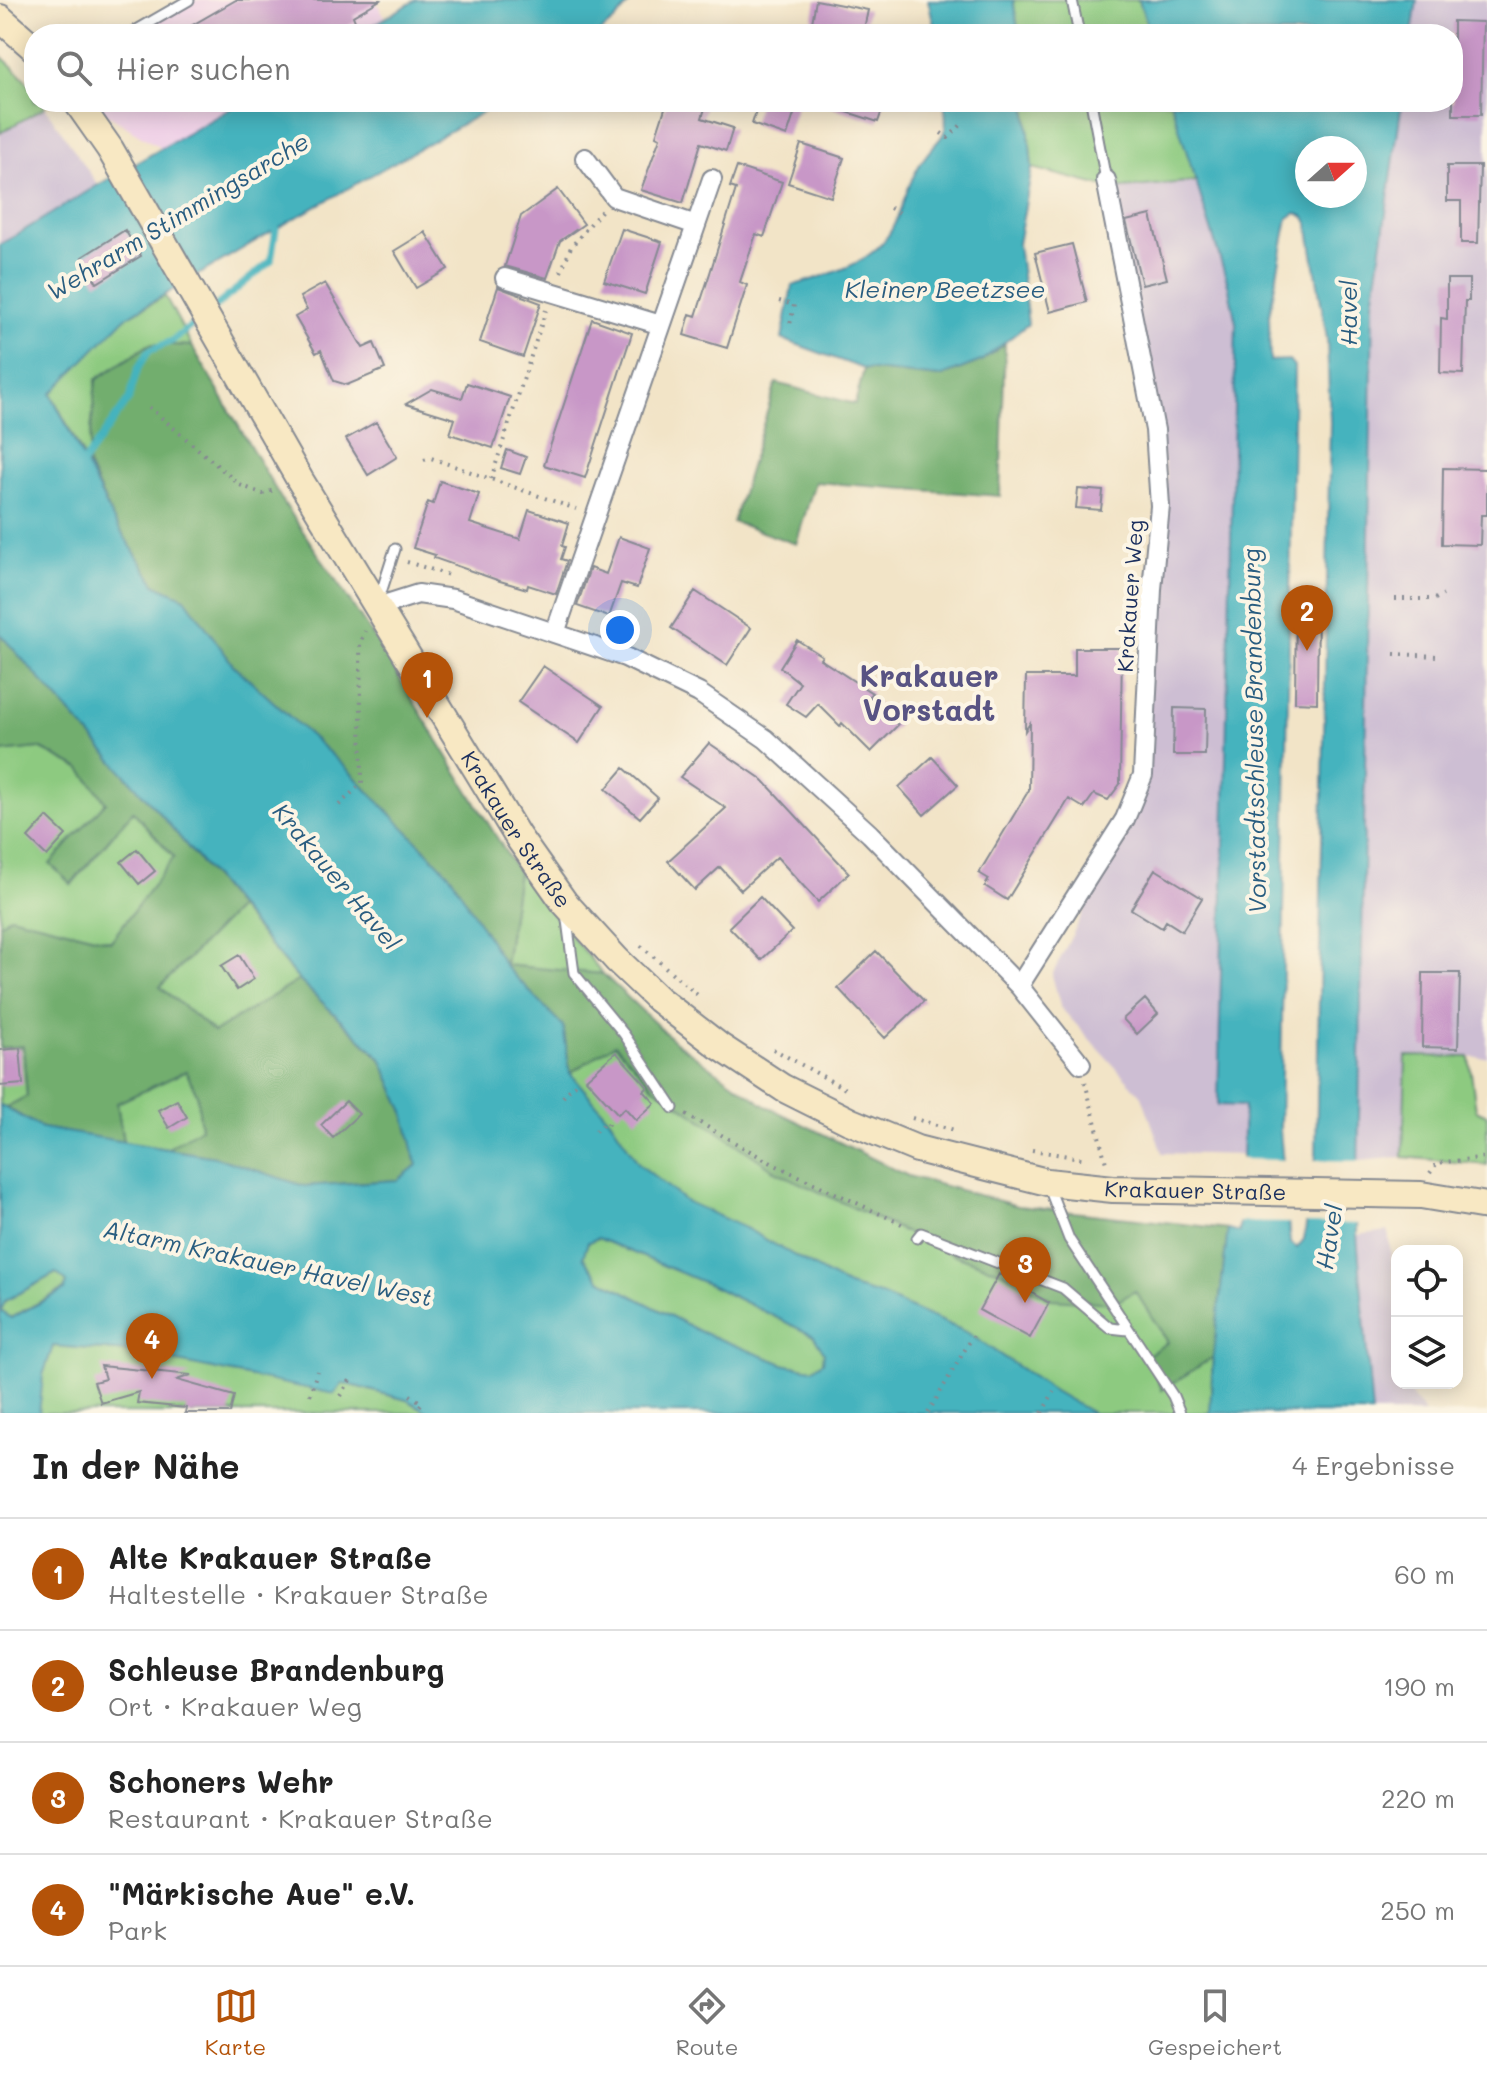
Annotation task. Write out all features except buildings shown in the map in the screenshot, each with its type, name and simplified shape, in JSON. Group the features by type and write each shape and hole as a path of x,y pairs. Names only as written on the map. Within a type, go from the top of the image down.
{"main road":[{"path":"0,18 24,39"},
{"name":"Krakauer Straße","path":"84,112 110,149 210,319 372,617 442,709 518,837 564,902 658,999 719,1046 783,1088 849,1121 917,1149 1047,1182 1113,1189 1421,1195 1487,1206"}],"street":[{"path":"585,158 614,197 696,225"},
{"path":"555,633 712,179"},
{"name":"Krakauer Weg","path":"1019,986 1125,819 1143,775 1152,589 1160,506 1155,430 1106,180"},
{"path":"505,278 551,296 661,325"},
{"path":"372,617 418,594 453,599 625,657 699,693 766,739 870,834 1019,986 1081,1064"}],"lane":[{"path":"147,24 189,0"},
{"path":"1072,0 1077,24"},
{"path":"1093,112 1106,180"},
{"path":"372,617 395,549"},
{"path":"564,902 574,973 624,1034 673,1108"},
{"path":"1047,1182 1069,1239 1173,1396 1180,1413"},
{"path":"919,1236 1063,1288 1110,1328 1128,1330"}],"path":[{"path":"941,133 948,138 961,125"},
{"path":"491,479 551,296 571,247 614,197"},
{"path":"890,208 904,215"},
{"path":"779,301 794,305 790,325"},
{"path":"149,407 240,485 263,494 300,480"},
{"path":"424,460 431,458 594,515"},
{"path":"1395,599 1435,599 1443,595"},
{"path":"372,617 375,640"},
{"path":"339,805 362,783 360,643 372,617"},
{"path":"1394,654 1438,656"},
{"path":"631,937 701,998"},
{"path":"763,1043 855,1094"},
{"path":"1081,1064 1113,1189"},
{"path":"563,1097 577,1082"},
{"path":"673,1108 773,1164 919,1236"},
{"path":"909,1117 964,1134"},
{"path":"595,1131 611,1121"},
{"path":"1019,1148 1106,1162"},
{"path":"1437,1163 1487,1157"},
{"path":"928,1413 973,1336"},
{"path":"310,1395 317,1371"},
{"path":"341,1396 350,1380"},
{"path":"1042,1413 1054,1391"},
{"path":"410,1395 422,1403 416,1410"}],"shaded area":[{"path":"189,0 375,0 386,18 376,24 147,24"},
{"path":"1417,0 1487,0 1487,1057 1406,1056 1403,1157 1358,1161 1373,303 1401,112 1463,112 1463,24 1413,24"},
{"path":"36,112 48,112 98,185 0,245 0,133"},
{"path":"103,112 225,112 162,149"},
{"path":"1196,181 1228,284 1236,323 1218,1105 1244,1106 1244,1155 1162,1153 1142,1096 1061,1008 1052,975 1129,822 1167,478 1113,189"},
{"path":"1388,1231 1391,1255 1391,1389 1408,1389 1425,1413 1372,1413 1357,1235"}],"green space":[{"path":"1013,0 1139,0 1147,24 1017,24"},
{"path":"0,55 24,79 24,112 36,112 0,133"},
{"path":"1027,112 1174,112 1196,181 1113,189 1032,168"},
{"path":"165,296 192,346 150,344 96,379 88,465 51,393 125,318"},
{"path":"150,344 192,346 280,497 381,648 518,872 505,965 603,974 674,1041 766,1106 908,1176 1018,1206 1228,1229 1213,1357 1162,1390 1148,1355 1168,1342 1135,1291 1115,1303 1051,1299 1000,1271 952,1254 777,1172 654,1087 615,1044 570,1073 563,1026 505,966 451,876 347,769 234,666 185,598 156,585 114,521 88,465 96,380"},
{"path":"1005,344 1000,496 815,482 796,544 733,522 776,383 855,404 864,369 940,377 981,361"},
{"path":"0,634 163,817 238,908 160,987 214,1032 299,980 381,1059 404,1112 417,1165 398,1180 304,1186 215,1157 167,1149 201,1128 197,1094 186,1071 117,1103 123,1142 42,1128 6,1107 27,1096 23,1046 0,1048 0,924 10,916 111,941 174,857 133,811 71,884 50,864 106,802 81,769 40,748 0,752"},
{"path":"39,748 81,769 106,802 51,864 72,884 133,811 174,857 111,941 10,916 0,924 0,752"},
{"path":"518,872 603,974 505,966"},
{"path":"238,908 299,980 214,1032 160,987"},
{"path":"615,1044 654,1087 777,1172 952,1254 1000,1271 1051,1299 1135,1290 1168,1343 1162,1390 1213,1357 1210,1413 1092,1413 966,1332 883,1296 848,1286 747,1229 685,1201 639,1164 611,1121 570,1073"},
{"path":"23,1046 27,1097 6,1107 0,1105 0,1048"},
{"path":"1406,1056 1469,1057 1476,1110 1487,1115 1487,1165 1403,1157"},
{"path":"186,1071 197,1094 201,1129 167,1149 123,1142 117,1103"},
{"path":"598,1238 710,1285 814,1336 824,1352 823,1362 813,1369 786,1365 701,1332 600,1279 583,1257 588,1242"},
{"path":"56,1273 67,1282 64,1289 10,1318 1,1311 5,1301"},
{"path":"53,1346 129,1352 343,1383 407,1400 430,1413 39,1413 43,1375"}],"water":[{"path":"416,0 633,0 610,24 375,24"},
{"path":"928,0 1013,0 1017,24 934,24"},
{"path":"1139,0 1417,0 1413,24 1147,24"},
{"path":"225,112 483,112 125,318 51,394 114,521 156,585 185,598 234,666 347,769 451,876 505,966 563,1026 570,1073 611,1121 639,1164 685,1201 747,1229 848,1286 883,1296 966,1332 1092,1413 430,1413 407,1400 343,1383 335,1394 129,1352 53,1346 43,1375 39,1413 0,1413 0,1105 42,1128 215,1157 304,1186 398,1180 417,1165 404,1112 381,1058 299,980 163,817 0,634 0,245","holes":["598,1238 710,1285 814,1336 824,1352 823,1362 813,1369 786,1365 701,1332 600,1279 583,1257 588,1242","56,1273 67,1282 64,1290 11,1318 1,1311 5,1301"]},
{"name":"Kleiner Beetzsee","path":"946,112 1027,112 1032,168 1018,244 1028,324 981,361 940,377 864,369 782,339 792,286 848,267 883,242 896,221 917,169 945,130"},
{"path":"1174,112 1401,112 1373,303 1357,1235 1372,1413 1210,1413 1213,1357 1228,1229 1239,1232 1244,1106 1218,1105 1236,323 1228,284","holes":["1297,213 1305,217 1327,339 1330,422 1316,1156 1304,1239 1297,1248 1290,1242 1280,1130 1294,366 1289,360 1270,361 1269,315 1288,218"]}],"pier":[{"path":"1240,1159 1287,1160 1293,1223 1236,1222"},
{"path":"1312,1160 1362,1161 1361,1224 1303,1223"}],"waterway":[{"path":"210,311 271,261 276,229 272,222"},
{"path":"81,466 129,399 138,368 149,351 172,341 200,319"}],"place":[{"name":"Schleuse Brandenburg","path":"1307,651"},
{"name":"Alte Krakauer Straße","path":"427,718"},
{"name":"Schoners Wehr","path":"1025,1303"},
{"name":"\"Märkische Aue\" e.V.","path":"152,1379"}],"district":[{"name":"Krakauer Vorstadt","path":"929,694"}],"water label":[{"name":"Wehrarm Stimmingsarche","path":"178,217"},
{"name":"Havel","path":"1349,313"},
{"name":"Vorstadtschleuse Brandenburg","path":"1255,731"},
{"name":"Krakauer Havel","path":"336,877"},
{"name":"Havel","path":"1330,1237"},
{"name":"Altarm Krakauer Havel West","path":"268,1264"}]}
